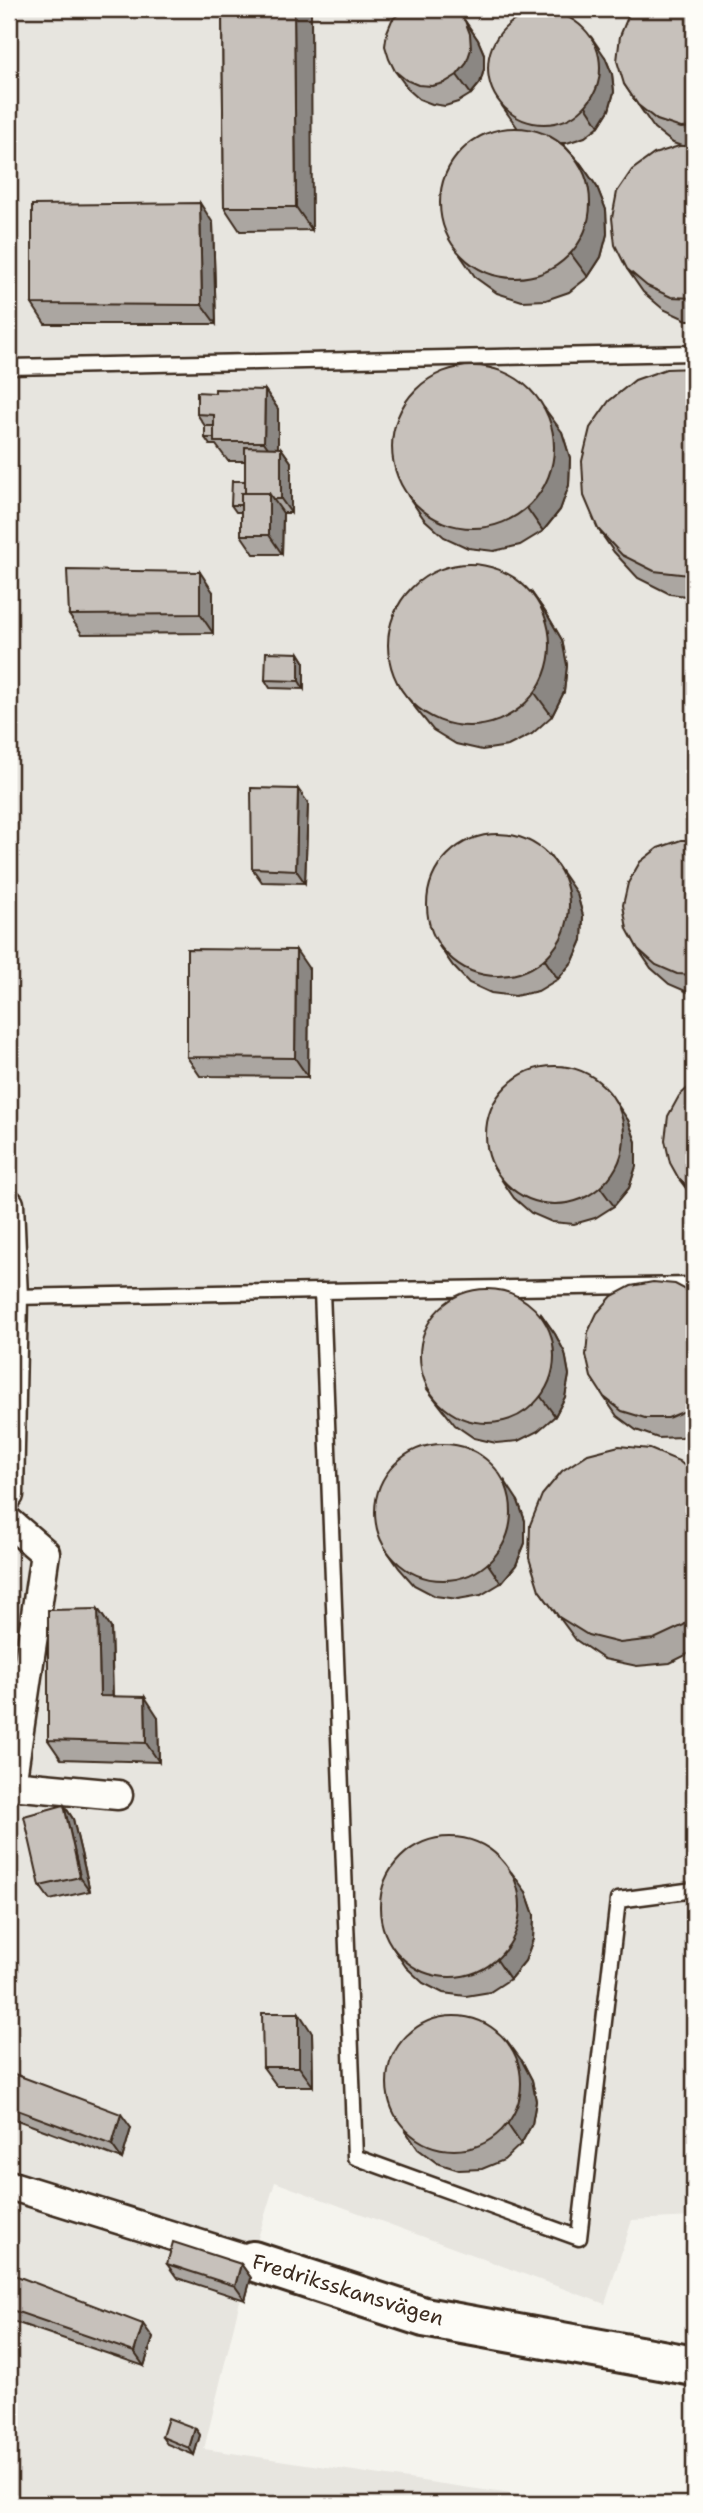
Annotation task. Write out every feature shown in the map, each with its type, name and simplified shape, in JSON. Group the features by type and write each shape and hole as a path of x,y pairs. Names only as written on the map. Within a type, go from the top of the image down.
{"main road":[{"name":"Fredriksskansvägen","path":"253,2261 424,2317 694,2366"}],"street":[{"path":"9,1204 13,1297 9,1495"},
{"path":"9,1522 45,1553 10,1785 118,1795"},
{"name":"Fredriksskansvägen","path":"9,2185 253,2261"}],"lane":[{"path":"9,367 694,354"},
{"path":"13,1297 694,1285"},
{"path":"322,1291 355,2157 579,2238 618,1900 694,1890"}],"shaded area":[{"path":"9,9 694,9 694,2217 632,2220 605,2304 275,2182 244,2284 204,2449 579,2504 9,2504"}],"building":[{"path":"222,9 294,9 296,207 224,207"},
{"path":"404,9 453,9 465,21 470,34 471,49 466,64 457,75 432,86 418,85 395,71 385,46 387,32 392,20"},
{"path":"634,9 694,9 694,127 681,128 657,120 638,105 624,84 617,61 620,36 629,14"},
{"path":"544,12 565,16 584,28 596,47 600,68 596,89 584,108 565,120 544,124 523,120 504,108 492,89 488,68 492,47 504,28 523,16"},
{"path":"515,128 544,133 568,150 585,174 590,203 585,232 568,256 544,273 515,278 486,273 462,256 445,232 440,203 445,174 462,150 486,133"},
{"path":"679,146 694,146 694,298 671,297 647,286 627,269 615,245 612,218 617,192 632,170 654,154"},
{"path":"200,203 202,305 32,304 32,205"},
{"path":"473,366 504,373 530,390 547,416 554,447 547,478 530,504 504,521 473,528 442,521 416,504 399,478 392,447 399,416 416,390 442,373"},
{"path":"694,368 694,574 689,575 654,571 622,555 598,529 584,496 582,461 590,428 609,401 635,380 666,369"},
{"path":"215,389 265,390 264,442 214,442 214,415 197,414 197,392 215,393"},
{"path":"205,426 214,426 214,438 205,438"},
{"path":"245,447 281,448 281,499 273,499 269,493 245,493"},
{"path":"232,481 245,481 241,505 231,505"},
{"path":"241,493 269,493 269,535 241,535"},
{"path":"469,564 500,571 526,588 543,614 550,645 543,676 526,702 500,719 469,726 438,719 412,702 395,676 388,645 395,614 412,588 438,571"},
{"path":"67,570 200,572 200,614 69,615"},
{"path":"266,652 299,653 299,681 265,680"},
{"path":"251,788 298,789 296,870 252,868"},
{"path":"498,834 525,839 548,855 564,878 569,905 564,932 548,955 525,971 498,976 471,971 448,955 432,932 427,905 432,878 448,855 471,839"},
{"path":"681,840 694,840 694,975 677,974 656,965 638,949 627,929 623,905 628,883 640,862 658,848"},
{"path":"187,949 296,950 295,1058 187,1057"},
{"path":"555,1066 581,1072 604,1086 618,1109 624,1135 618,1161 604,1184 581,1198 555,1204 529,1198 506,1184 492,1161 486,1135 492,1109 506,1086 529,1072"},
{"path":"694,1082 694,1193 679,1179 670,1163 665,1140 668,1116 679,1096"},
{"path":"653,1282 675,1284 694,1294 694,1405 668,1418 645,1418 622,1411 604,1397 591,1377 586,1355 588,1332 597,1313 612,1296 631,1286"},
{"path":"487,1289 513,1294 535,1308 549,1330 554,1356 549,1382 535,1404 513,1418 487,1423 461,1418 439,1404 425,1382 420,1356 425,1330 439,1308 461,1294"},
{"path":"443,1444 469,1449 491,1464 506,1486 511,1512 506,1538 491,1560 469,1575 443,1580 417,1575 395,1560 380,1538 375,1512 380,1486 395,1464 417,1449"},
{"path":"619,1446 650,1449 679,1461 694,1474 694,1615 684,1625 654,1639 620,1643 588,1635 559,1617 539,1590 529,1558 530,1525 542,1495 562,1471 588,1454"},
{"path":"98,1609 100,1696 145,1697 146,1743 48,1740 48,1610"},
{"path":"64,1805 80,1877 40,1886 24,1816"},
{"path":"450,1837 477,1842 500,1857 515,1880 520,1907 515,1934 500,1957 477,1972 450,1977 423,1972 400,1957 385,1934 380,1907 385,1880 400,1857 423,1842"},
{"path":"262,2013 299,2013 299,2067 263,2067"},
{"path":"454,2016 480,2021 502,2035 516,2057 521,2083 516,2109 502,2131 480,2145 454,2150 428,2145 406,2131 392,2109 387,2083 392,2057 406,2035 428,2021"},
{"path":"9,2072 121,2114 112,2145 9,2107"},
{"path":"173,2242 241,2264 235,2286 167,2264"},
{"path":"9,2273 143,2324 134,2352 9,2309"},
{"path":"168,2418 195,2428 189,2448 162,2437"}]}
